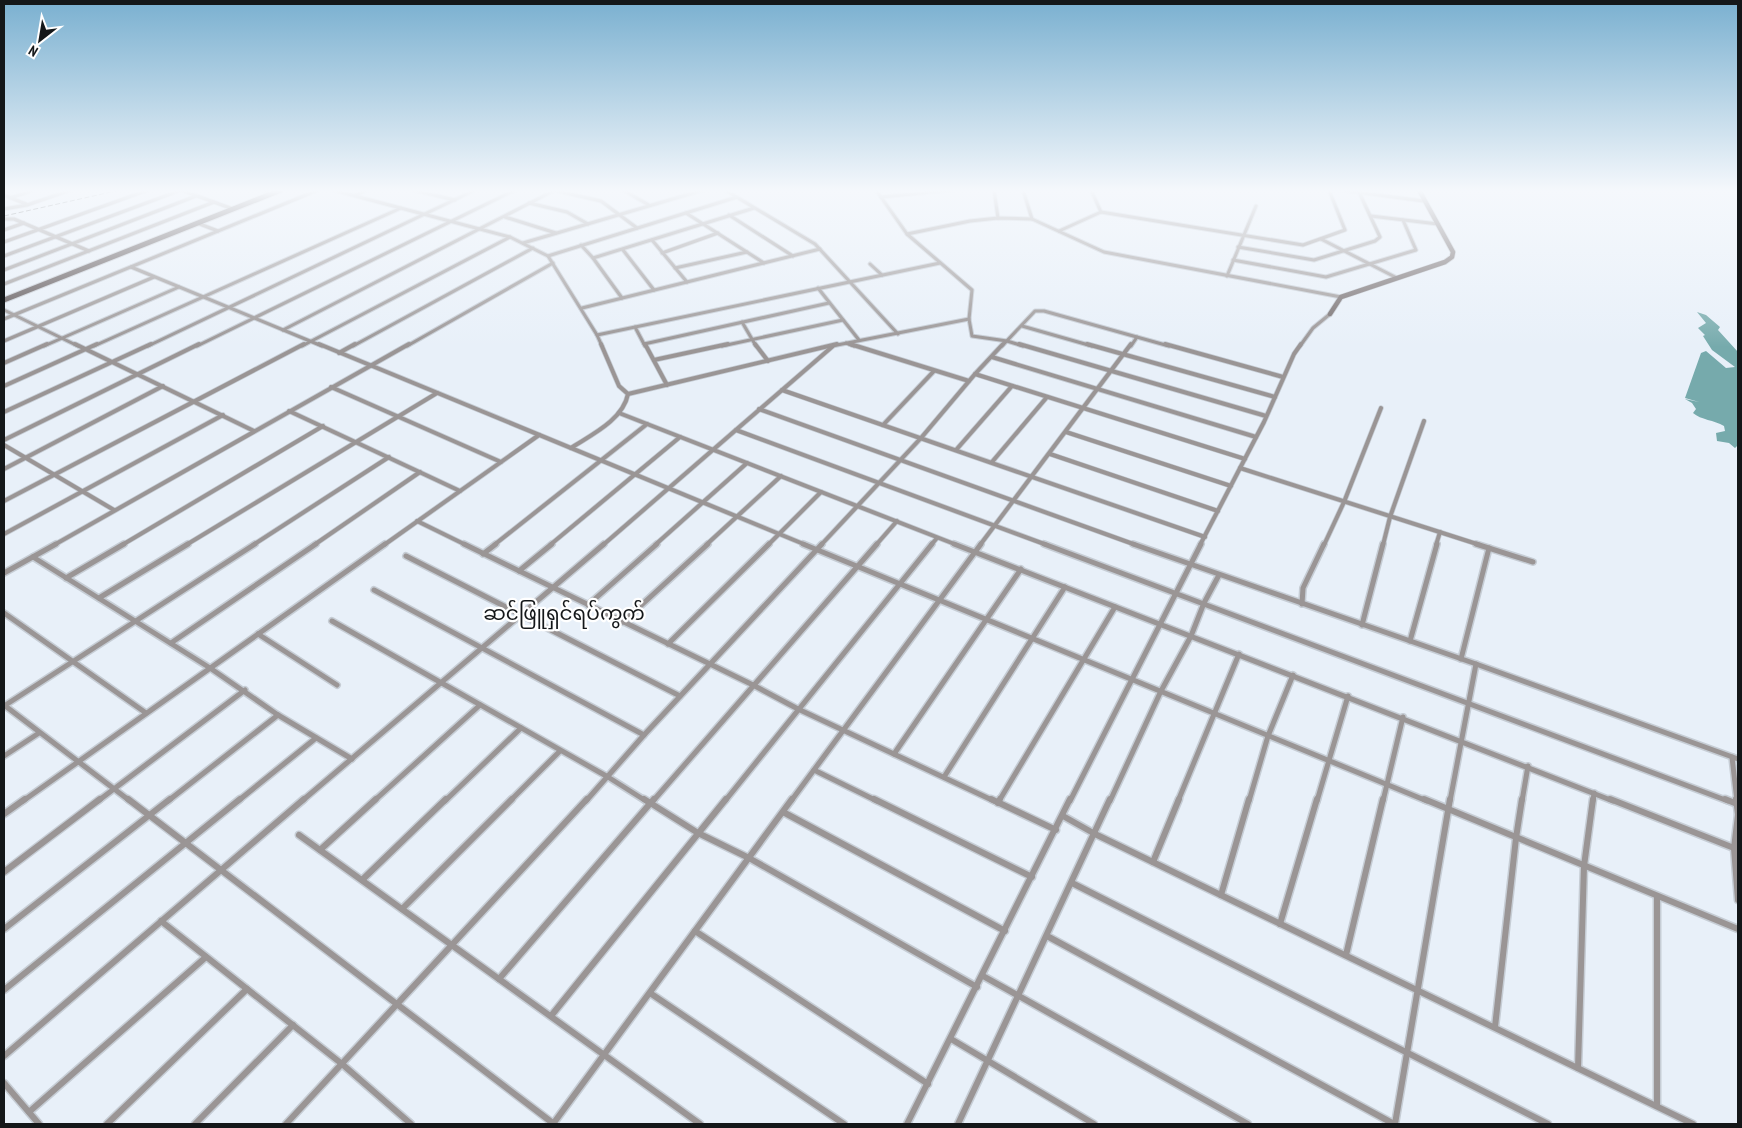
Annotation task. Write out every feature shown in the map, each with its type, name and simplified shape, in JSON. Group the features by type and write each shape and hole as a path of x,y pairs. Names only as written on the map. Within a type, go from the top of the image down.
{"main road":[{"path":"4,298 144,243"},
{"path":"4,298 146,243"}],"street":[{"path":"4,256 39,243"},
{"path":"4,270 74,243 89,250"},
{"path":"4,284 108,243"},
{"path":"4,319 190,243"},
{"path":"4,386 324,243"},
{"path":"4,412 230,308 366,243"},
{"path":"4,440 410,243"},
{"path":"283,330 455,243"},
{"path":"4,501 193,400 499,243"},
{"path":"523,243 548,256 553,263 597,335 619,386 628,394"},
{"path":"548,256 591,243"},
{"path":"594,258 644,243"},
{"path":"654,243 688,282"},
{"path":"662,253 691,243"},
{"path":"733,243 764,263"},
{"path":"773,243 794,256"},
{"path":"813,243 851,281 898,334"},
{"path":"917,243 972,290 969,319 972,336 1007,341 1266,416"},
{"path":"1083,243 1104,252 1341,297 1445,262 1452,257 1453,252 1448,243"},
{"path":"1227,276 1240,243"},
{"path":"1290,243 1303,245 1310,243"},
{"path":"1328,243 1397,278"},
{"path":"1238,247 1314,260 1370,243"},
{"path":"1233,260 1326,277 1416,250 1413,243"},
{"path":"581,246 594,258 622,298"},
{"path":"339,353 533,248"},
{"path":"582,308 820,249"},
{"path":"623,250 654,290"},
{"path":"675,268 747,252"},
{"path":"4,574 331,387 553,263"},
{"path":"597,335 940,263"},
{"path":"870,264 882,275"},
{"path":"131,267 1738,930"},
{"path":"4,341 155,277"},
{"path":"4,363 179,287"},
{"path":"818,288 859,340"},
{"path":"907,1124 1131,679 1240,468 1294,354 1313,328 1330,314 1341,297"},
{"path":"644,344 829,303"},
{"path":"4,310 254,431"},
{"path":"286,1124 608,777 644,735 711,665 898,460 921,438 975,374 1039,310 1283,377"},
{"path":"628,394 844,343 969,319"},
{"path":"654,360 843,320"},
{"path":"742,322 751,340 768,361"},
{"path":"1022,326 1274,397"},
{"path":"635,327 668,385"},
{"path":"388,458 4,706 553,1124 939,600 1138,337"},
{"path":"844,343 969,381"},
{"path":"4,1056 220,870 484,648 833,346"},
{"path":"992,356 1256,436"},
{"path":"883,425 934,371"},
{"path":"975,374 1244,459"},
{"path":"4,469 163,386"},
{"path":"956,450 1012,386"},
{"path":"331,387 501,462"},
{"path":"782,390 1204,536"},
{"path":"99,598 436,393"},
{"path":"571,448 619,413 628,398 628,394"},
{"path":"992,462 1047,397"},
{"path":"1302,604 1303,588 1344,502 1381,408"},
{"path":"759,409 1015,500 1190,565 1476,664 1738,759"},
{"path":"289,411 460,491"},
{"path":"619,413 898,521 937,538 976,551 1115,607 1462,740 1734,848"},
{"path":"4,534 223,415"},
{"path":"1362,625 1390,517 1424,421"},
{"path":"483,554 646,424"},
{"path":"66,578 323,426"},
{"path":"736,430 1204,602 1737,804"},
{"path":"1066,432 1230,486"},
{"path":"4,814 539,435"},
{"path":"519,571 680,437"},
{"path":"4,444 114,510"},
{"path":"1050,454 1218,511"},
{"path":"588,605 747,462"},
{"path":"1240,468 1534,562"},
{"path":"171,643 420,472"},
{"path":"623,622 781,476"},
{"path":"668,644 821,492"},
{"path":"417,521 798,709 1056,830"},
{"path":"499,979 752,685 898,521"},
{"path":"1410,641 1440,532"},
{"path":"552,1016 898,584 937,538"},
{"path":"1461,659 1489,548"},
{"path":"406,556 680,696"},
{"path":"33,557 245,690 278,715 352,759"},
{"path":"894,754 1021,569"},
{"path":"958,1124 1161,691 1191,636 1204,602 1219,575"},
{"path":"944,778 1066,587"},
{"path":"374,590 644,735"},
{"path":"998,803 1115,607"},
{"path":"4,613 146,713"},
{"path":"332,620 441,684 608,777 698,833 749,858 977,987"},
{"path":"258,634 337,685"},
{"path":"1153,862 1239,654"},
{"path":"1047,936 1394,1124 1448,810 1476,664"},
{"path":"1222,895 1268,736 1293,675"},
{"path":"4,872 245,690"},
{"path":"1280,924 1348,696"},
{"path":"320,850 480,705"},
{"path":"4,929 278,715"},
{"path":"1346,955 1403,717"},
{"path":"362,880 521,728"},
{"path":"4,756 39,733"},
{"path":"4,990 316,738"},
{"path":"402,909 560,751"},
{"path":"1732,757 1738,814 1734,848 1737,866 1738,900"},
{"path":"1495,1028 1516,838 1528,766"},
{"path":"814,770 1032,877"},
{"path":"1578,1068 1584,866 1594,793"},
{"path":"783,812 1005,931"},
{"path":"1063,816 1095,834 1693,1124"},
{"path":"299,835 700,1124"},
{"path":"1072,883 1548,1124"},
{"path":"1656,1106 1657,896"},
{"path":"161,921 342,1064 411,1124"},
{"path":"695,931 928,1084"},
{"path":"29,1112 206,957"},
{"path":"983,976 1248,1124"},
{"path":"107,1124 247,989"},
{"path":"650,992 844,1124"},
{"path":"195,1124 293,1025"},
{"path":"951,1039 1094,1124"},
{"path":"4,1083 40,1124"}],"shaded area":[{"path":"1697,312 1706,315 1720,327 1718,330 1738,352 1738,445 1735,448 1729,443 1717,441 1716,433 1725,431 1724,426 1693,413 1696,409 1692,403 1685,399 1699,402 1685,398 1701,353 1706,351 1726,368 1735,367 1712,350 1703,336 1705,335 1698,328 1706,323"}],"district":[{"name":"ဆင်ဖြူရှင်ရပ်ကွက်","path":"564,613"}]}
